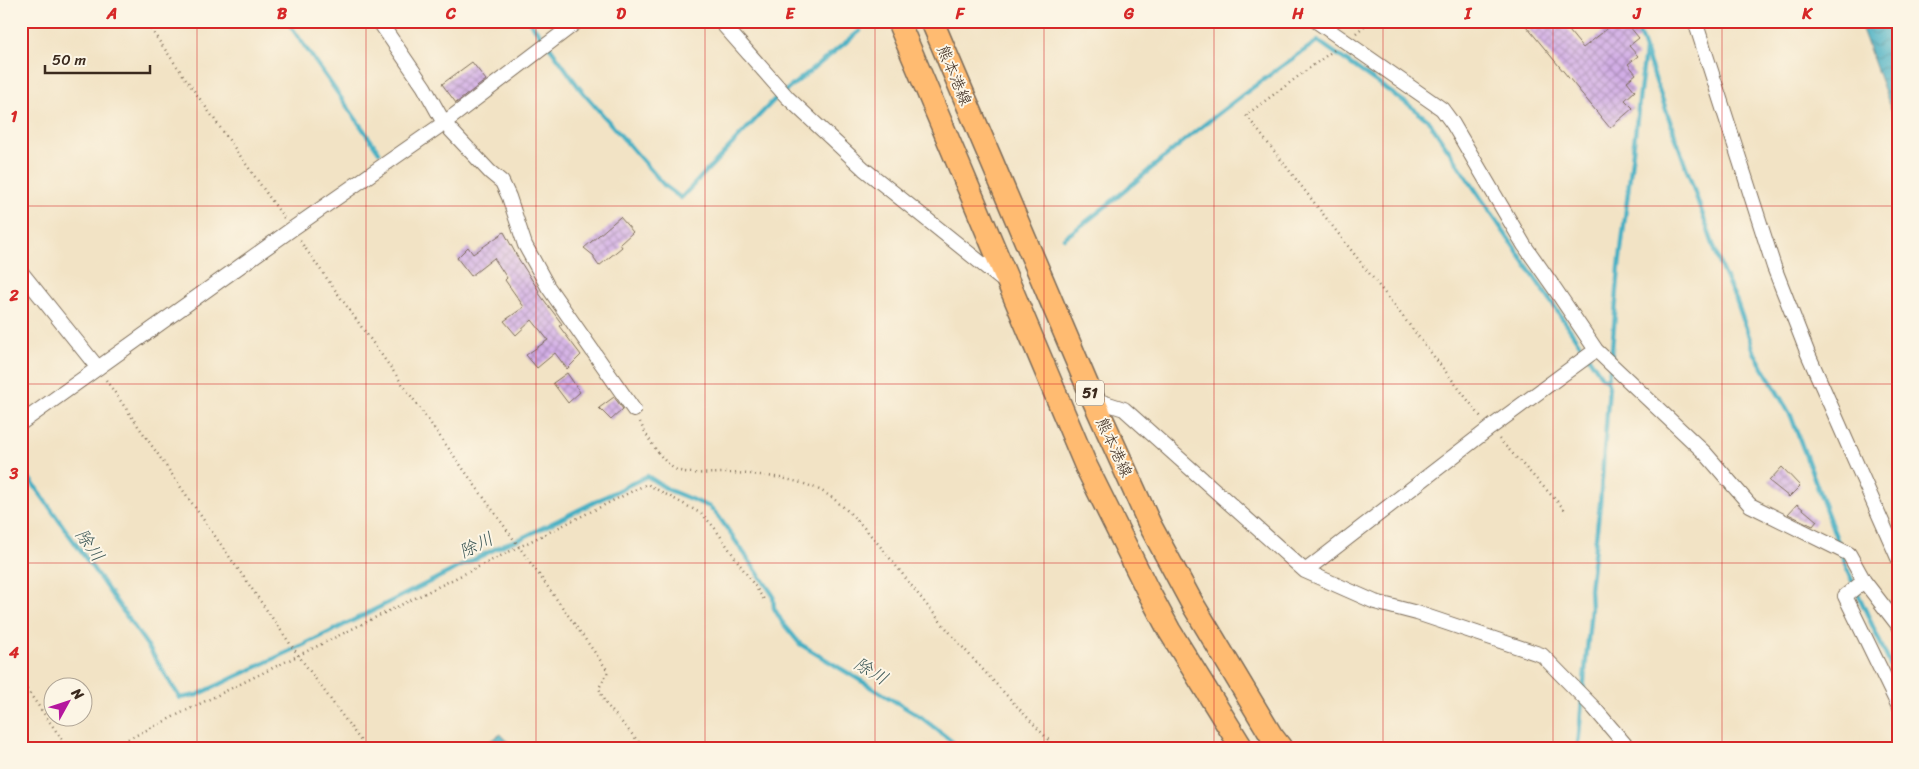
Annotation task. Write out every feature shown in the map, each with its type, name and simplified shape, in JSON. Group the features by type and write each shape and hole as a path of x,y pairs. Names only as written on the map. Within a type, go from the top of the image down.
{"main road":[{"name":"熊本港線","path":"898,21 1086,466 1169,630 1242,748"},
{"name":"熊本港線","path":"932,21 1093,399 1150,524 1192,603 1271,735 1281,748"}],"street":[{"path":"380,21 424,87 444,123 490,172 502,182 525,245 548,287 634,410"},
{"path":"21,423 444,123 578,21"},
{"path":"720,21 787,97 864,168 1008,285"},
{"path":"1316,21 1442,109 1453,124 1524,245 1596,350 1705,454 1750,505 1849,554 1864,581 1898,625"},
{"path":"1695,21 1774,267 1808,354 1898,558"},
{"path":"21,272 98,368"},
{"path":"1304,571 1490,428 1596,350"},
{"path":"1093,399 1124,409 1304,571 1375,602 1417,613 1542,655 1594,708 1628,748"},
{"path":"1864,581 1845,596 1898,705"}],"path":[{"path":"145,21 608,671 599,688 605,703 644,748"},
{"path":"1344,42 1246,115 1490,428 1567,512"},
{"path":"98,368 298,655 366,748"},
{"path":"634,410 646,435 663,458 676,470 752,474 784,479 824,492 837,502 850,513 878,544 941,622 1056,748"},
{"path":"110,748 647,484 702,514 714,527 765,600"},
{"path":"21,681 68,748"}],"water":[{"path":"1859,21 1898,21 1898,128"},
{"path":"501,734 514,748 506,748 500,742 491,748 478,748"}],"building":[{"path":"1522,21 1561,21 1583,48 1617,21 1625,21 1639,38 1629,46 1638,56 1628,64 1636,74 1627,81 1635,91 1625,100 1633,108 1610,128"},
{"path":"472,62 486,80 456,103 442,84"},
{"path":"620,217 633,232 620,244 622,247 599,266 594,256 584,248"},
{"path":"504,232 538,292 562,324 559,326 581,355 567,369 555,353 537,368 526,355 548,340 532,320 516,335 504,321 524,307 505,280 507,278 494,258 471,276 457,258 468,247 473,254"},
{"path":"567,373 580,392 568,403 553,383"},
{"path":"614,397 623,409 611,420 599,408"},
{"path":"1782,467 1800,486 1789,497 1769,481"},
{"path":"1797,504 1817,521 1813,526 1788,514"}],"waterway":[{"path":"287,21 379,152"},
{"path":"529,21 580,89 665,186 681,198 773,101 860,31"},
{"path":"1635,21 1722,270 1737,302 1755,354 1791,416 1839,545"},
{"path":"1064,238 1098,213 1225,108 1318,41 1428,120 1602,377 1607,380"},
{"path":"1611,361 1619,267 1645,51"},
{"path":"1583,692 1591,608 1590,589 1600,504 1609,387 1607,380 1610,369"},
{"name":"除川","path":"21,470 29,478 147,645 180,698 197,695 324,635 505,544 522,538 647,476 669,490 710,507 773,595 774,608 782,622 800,644 921,717 960,748"},
{"path":"1842,555 1898,682"},
{"path":"1578,748 1582,699"}]}
